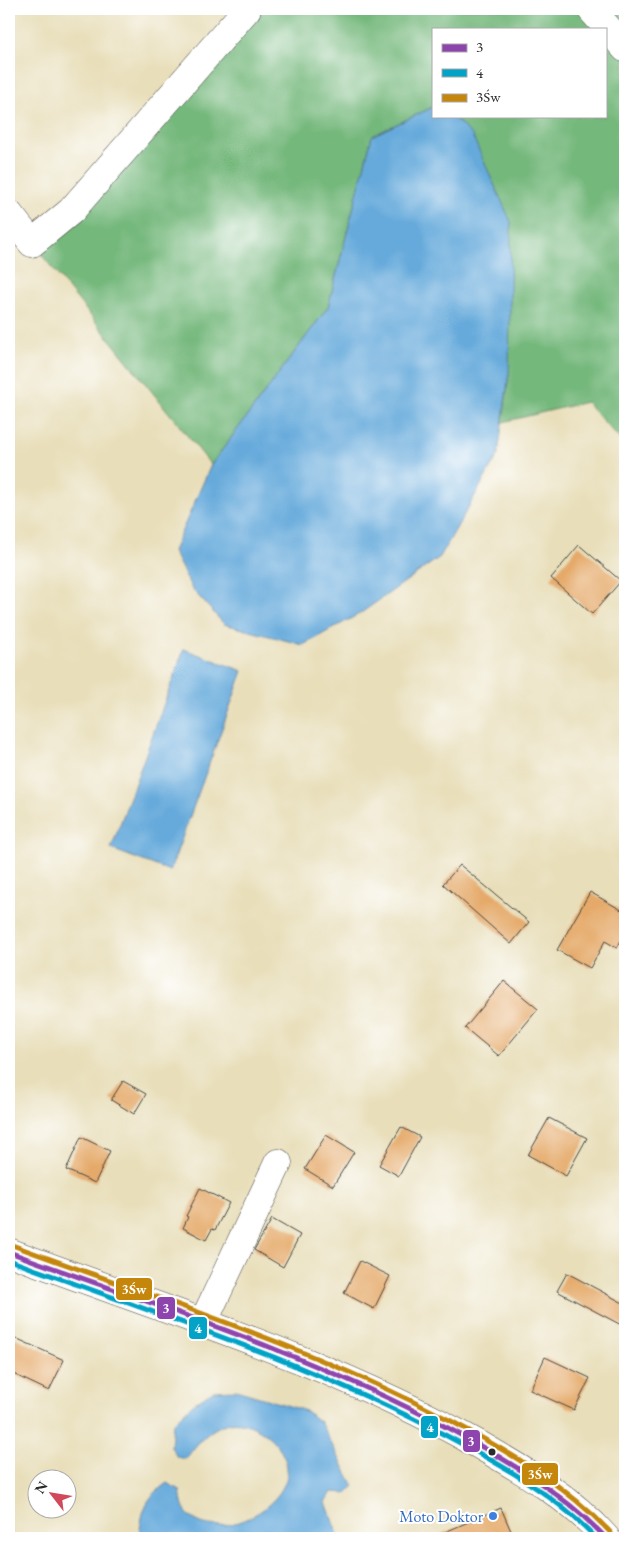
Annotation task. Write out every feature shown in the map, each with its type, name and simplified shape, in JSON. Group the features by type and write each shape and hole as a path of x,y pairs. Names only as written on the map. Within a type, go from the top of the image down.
{"street":[{"path":"9,214 32,243 71,211 247,9"},
{"path":"591,9 625,48"},
{"path":"203,1323 278,1163"},
{"path":"9,1252 300,1358 407,1406 540,1482 571,1504 606,1538"}],"green space":[{"path":"247,9 625,9 625,445 586,402 503,422 509,373 472,135 454,118 606,118 606,28 432,28 432,107 372,136 328,307 211,465 32,243"}],"water":[{"path":"432,107 432,118 454,118 472,135 511,222 509,373 498,455 440,557 361,613 303,645 224,624 192,589 173,551 211,465 328,307 372,136"},
{"path":"184,649 243,671 170,871 111,849"},
{"path":"236,1390 306,1411 320,1422 354,1486 347,1493 332,1492 326,1502 339,1538 139,1538 141,1520 149,1500 167,1483 180,1490 186,1512 198,1521 212,1525 228,1525 244,1520 259,1512 282,1489 287,1476 287,1466 278,1446 260,1430 250,1425 229,1423 216,1428 199,1442 186,1459 177,1457 171,1447 173,1423 194,1403 213,1391"}],"building":[{"path":"579,545 621,581 592,614 551,578"},
{"path":"460,865 529,922 511,944 443,884"},
{"path":"590,892 625,912 625,933 617,948 605,941 590,968 557,950"},
{"path":"504,981 538,1009 499,1056 465,1028"},
{"path":"123,1081 146,1094 134,1114 111,1100"},
{"path":"549,1118 587,1138 566,1176 528,1155"},
{"path":"401,1127 420,1137 399,1176 379,1165"},
{"path":"326,1135 354,1152 333,1186 305,1169"},
{"path":"81,1137 110,1151 95,1183 66,1170"},
{"path":"200,1188 229,1203 215,1230 212,1229 206,1240 183,1228 188,1217 186,1216"},
{"path":"272,1219 300,1235 283,1267 254,1250"},
{"path":"360,1261 390,1276 374,1309 344,1293"},
{"path":"567,1273 625,1304 625,1327 557,1291"},
{"path":"9,1335 64,1360 49,1391 9,1372"},
{"path":"545,1357 590,1378 574,1410 530,1390"},
{"name":"Moto Doktor","path":"501,1508 514,1538 431,1538"}],"transit line":[{"name":"3Św","path":"12,1245 234,1325 398,1394 515,1457 575,1500 611,1533"},
{"name":"3","path":"9,1252 232,1332 395,1401 448,1428 532,1477 570,1505 606,1538"},
{"name":"4","path":"9,1260 231,1340 394,1409 467,1447 526,1481 562,1507 596,1538"}],"place":[{"name":"Moto Doktor","path":"493,1516"}]}
